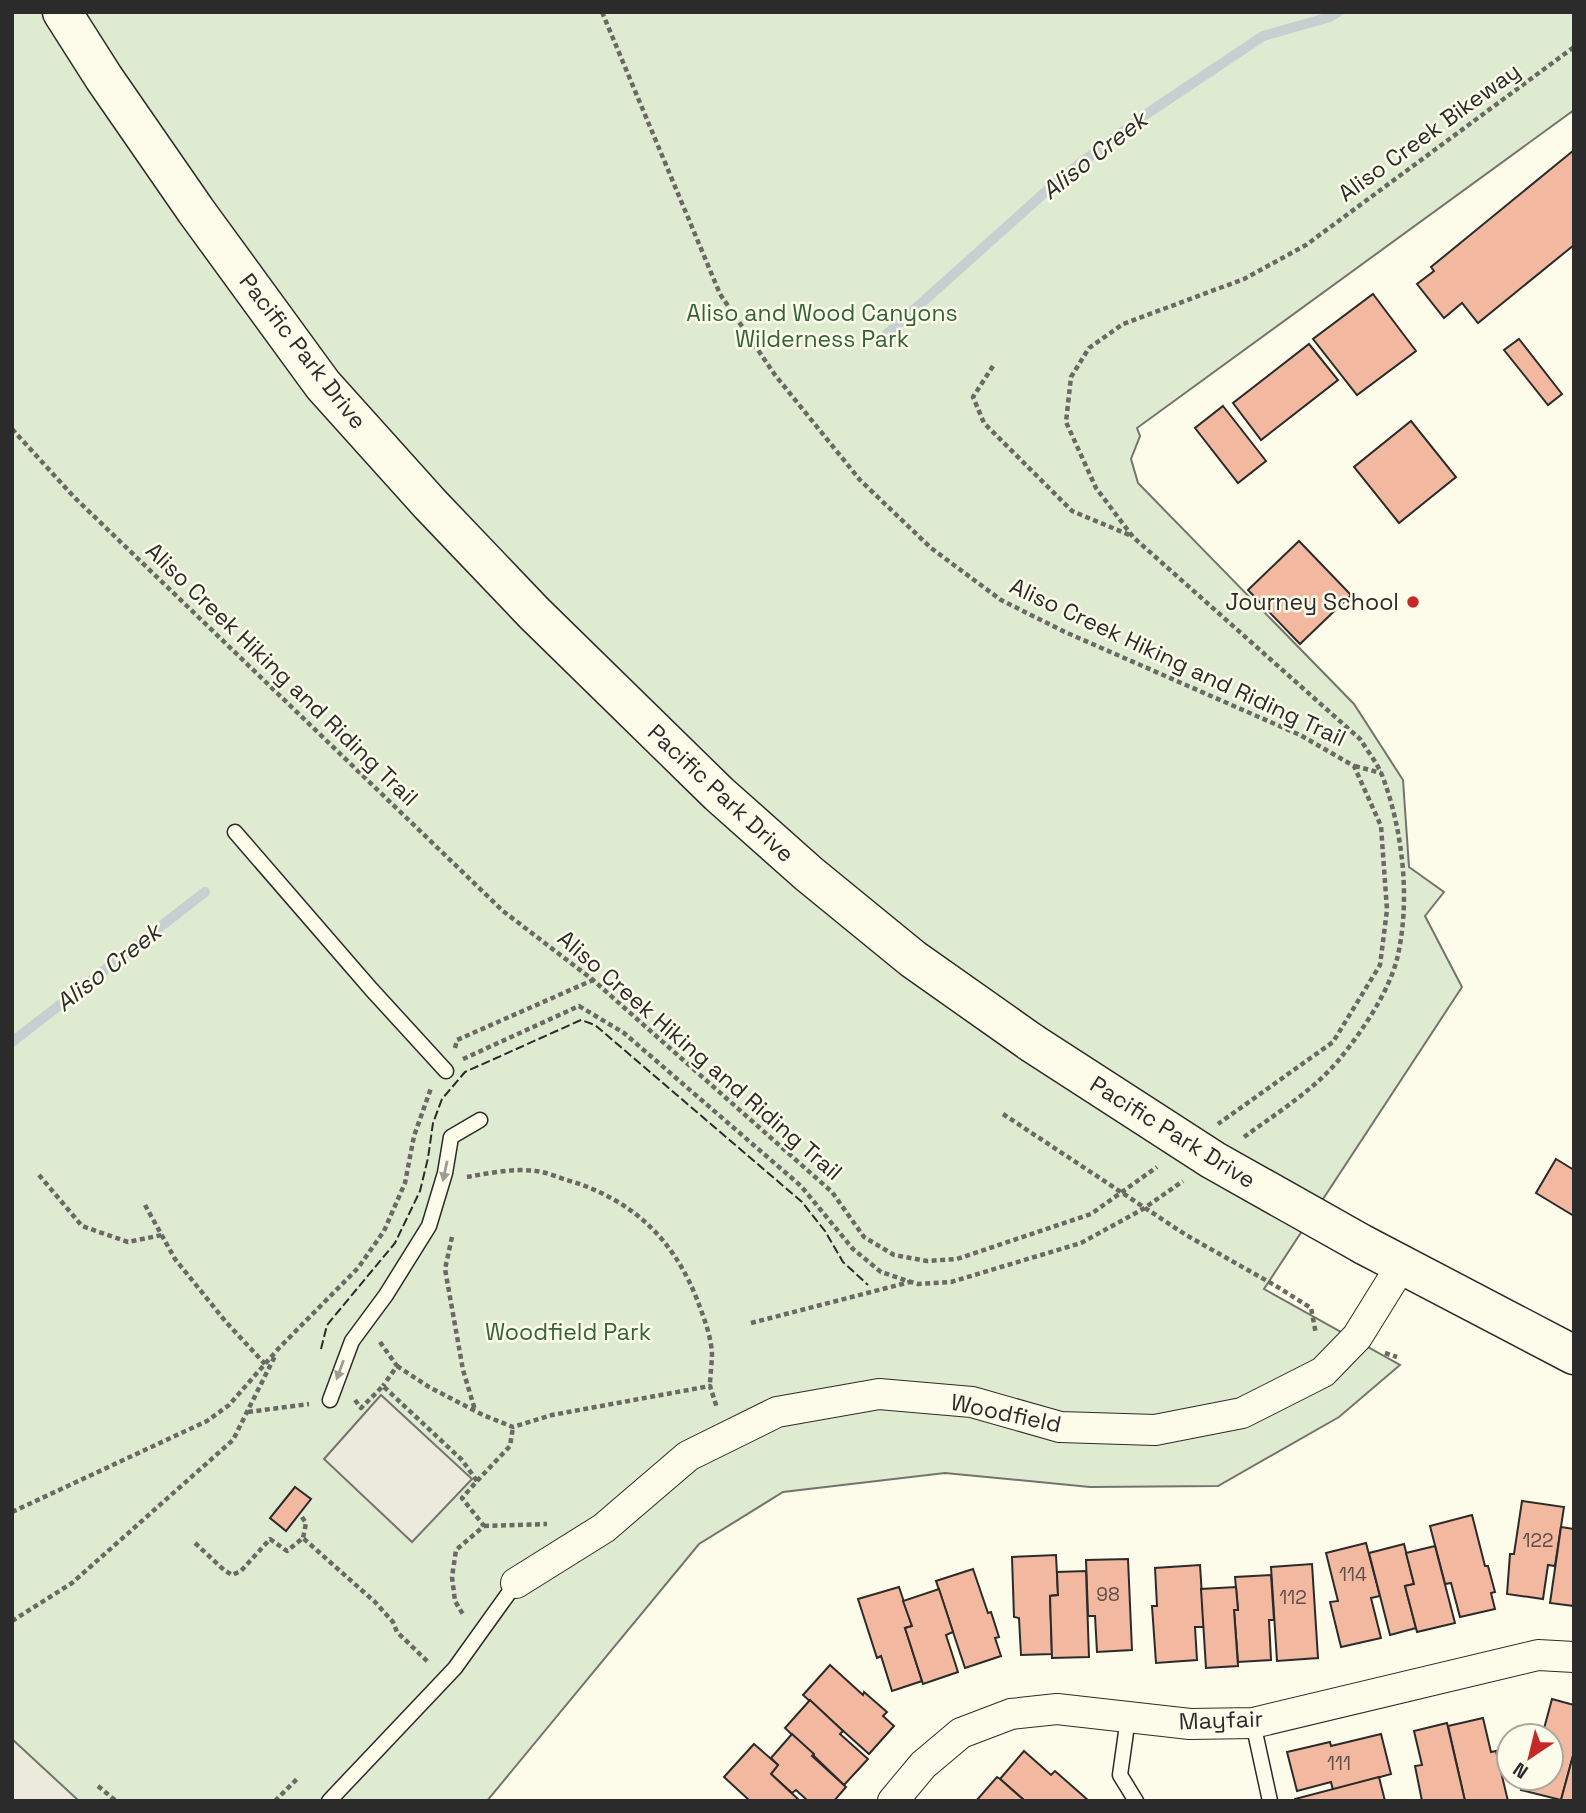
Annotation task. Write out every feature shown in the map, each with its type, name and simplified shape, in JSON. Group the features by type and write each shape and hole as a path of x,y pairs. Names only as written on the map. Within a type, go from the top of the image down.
{"main road":[{"name":"Pacific Park Drive","path":"62,12 196,211 323,385 430,504 534,613 719,794 809,874 914,959 1032,1043 1213,1160 1401,1266 1574,1355"}],"street":[{"name":"Woodfield","path":"516,1583 604,1528 688,1456 777,1412 879,1394 972,1402 1060,1427 1156,1430 1242,1413 1323,1372 1357,1337 1401,1266"},
{"name":"Mayfair","path":"893,1801 923,1765 961,1734 1011,1714 1057,1709 1190,1724 1253,1723 1538,1655 1574,1657"}],"lane":[{"path":"234,832 446,1071"},
{"path":"330,1400 352,1341 386,1295 429,1226 445,1173 451,1137 480,1120"},
{"path":"329,1801 455,1668 516,1583"},
{"path":"1128,1718 1121,1775 1136,1801"},
{"path":"1253,1723 1270,1801"}],"path":[{"name":"Aliso Creek Hiking and Riding Trail","path":"602,12 720,294 775,375 860,480 931,548 1001,600 1065,632 1300,735 1354,766 1381,826 1387,910 1380,965 1333,1042 1212,1128"},
{"name":"Aliso Creek Bikeway","path":"1306,245 1574,47"},
{"path":"993,366 972,397 984,423 1072,510 1133,537"},
{"name":"Aliso Creek Hiking and Riding Trail","path":"12,429 74,497 503,911 593,980 832,1192 864,1237 894,1255 928,1261 957,1259 1091,1214 1168,1160"},
{"path":"1354,766 1381,773"},
{"path":"446,1071 457,1040 593,980"},
{"path":"1003,1114 1186,1235 1311,1308 1316,1329 1315,1340"},
{"path":"463,1178 492,1173 536,1171 587,1186 616,1199 643,1220 673,1250 692,1284 705,1320 712,1353 710,1386 719,1413"},
{"path":"39,1175 82,1226 128,1242 162,1236"},
{"path":"145,1205 175,1259 226,1322 265,1364"},
{"path":"453,1229 445,1269 463,1370 476,1411"},
{"path":"751,1323 911,1282"},
{"path":"367,1321 397,1366 429,1387 513,1427 552,1415 710,1386"},
{"path":"12,1621 72,1583 233,1440 279,1348"},
{"path":"337,1381 361,1408 383,1386 397,1366"},
{"path":"383,1386 462,1460 477,1481"},
{"path":"247,1412 330,1400"},
{"path":"484,1526 462,1498 510,1446 513,1427"},
{"path":"195,1543 223,1570 232,1575 241,1572 270,1539 287,1551 303,1538 306,1523 302,1517"},
{"path":"469,1626 455,1601 452,1577 456,1549 484,1526 544,1525 556,1520"},
{"path":"303,1538 375,1602 393,1622 397,1632 429,1667 439,1657"},
{"path":"275,1801 298,1778"},
{"path":"99,1786 116,1801"}],"green space":[{"path":"12,12 1574,12 1574,110 1137,428 1140,436 1131,459 1138,483 1354,704 1403,780 1409,867 1444,892 1425,916 1462,987 1264,1289 1400,1365 1339,1417 1218,1486 1090,1487 945,1473 783,1492 699,1544 487,1801 12,1801"}],"shaded area":[{"path":"381,1395 472,1479 412,1542 324,1459"},
{"path":"12,1739 79,1801 12,1801"}],"building":[{"path":"1574,150 1574,245 1478,323 1462,303 1444,318 1417,284 1434,271 1431,267"},
{"path":"1373,294 1416,351 1357,395 1313,339"},
{"path":"1519,339 1562,394 1548,405 1504,350"},
{"path":"1309,344 1338,380 1261,440 1233,403"},
{"path":"1223,406 1266,461 1238,483 1195,428"},
{"path":"1411,421 1456,477 1399,523 1354,467"},
{"path":"1299,541 1351,595 1300,644 1248,590"},
{"path":"1556,1159 1574,1170 1574,1216 1536,1193"},
{"path":"295,1487 311,1499 286,1531 270,1518"},
{"path":"1522,1501 1564,1507 1555,1566 1548,1565 1543,1599 1507,1594 1510,1554 1514,1554"},
{"path":"1472,1515 1485,1566 1488,1566 1495,1592 1491,1593 1495,1609 1460,1617 1451,1583 1445,1584 1430,1526"},
{"path":"1561,1527 1574,1529 1574,1606 1550,1603"},
{"path":"1366,1543 1380,1596 1371,1598 1381,1638 1341,1647 1330,1602 1338,1601 1326,1553"},
{"path":"1404,1544 1414,1584 1405,1586 1416,1628 1390,1635 1369,1553"},
{"path":"1435,1546 1455,1623 1417,1632 1405,1586 1414,1584 1406,1553"},
{"path":"1056,1555 1058,1595 1050,1596 1052,1654 1021,1655 1019,1618 1014,1617 1012,1557"},
{"path":"1128,1559 1132,1650 1097,1652 1095,1616 1088,1616 1086,1560"},
{"path":"1312,1564 1318,1658 1277,1661 1271,1567"},
{"path":"1200,1565 1204,1627 1195,1627 1197,1660 1156,1663 1152,1606 1157,1606 1155,1568"},
{"path":"973,1569 988,1613 991,1612 999,1637 995,1638 1001,1656 965,1668 936,1581"},
{"path":"1086,1571 1089,1657 1052,1658 1050,1596 1058,1595 1057,1572"},
{"path":"1271,1575 1274,1620 1269,1620 1271,1660 1238,1662 1234,1610 1238,1610 1235,1577"},
{"path":"899,1587 912,1626 905,1628 922,1681 892,1691 881,1656 877,1658 858,1599"},
{"path":"1236,1587 1238,1610 1234,1610 1238,1666 1206,1668 1201,1589"},
{"path":"939,1589 953,1632 946,1635 958,1672 923,1684 905,1628 912,1626 903,1601"},
{"path":"830,1665 863,1695 864,1692 887,1712 883,1716 894,1726 869,1754 803,1695"},
{"path":"1552,1699 1574,1705 1574,1752 1565,1785 1565,1722 1546,1722"},
{"path":"810,1700 843,1731 840,1734 868,1759 844,1785 785,1728"},
{"path":"1483,1718 1491,1752 1495,1751 1495,1792 1506,1792 1508,1801 1465,1801 1448,1726"},
{"path":"1447,1723 1465,1801 1422,1801 1415,1766 1422,1765 1414,1731"},
{"path":"792,1734 846,1787 834,1801 808,1801 796,1790 792,1793 771,1774 778,1765 771,1758"},
{"path":"1381,1734 1391,1774 1333,1790 1331,1782 1297,1791 1287,1752 1330,1742 1331,1746"},
{"path":"754,1744 778,1765 771,1774 800,1801 750,1801 724,1777"},
{"path":"1024,1751 1051,1775 1055,1771 1089,1801 1025,1801 1000,1779"},
{"path":"1574,1752 1574,1801 1561,1801"},
{"path":"997,1777 1000,1779 1025,1801 976,1801"},
{"path":"1379,1777 1385,1801 1295,1801 1295,1799"},
{"path":"1529,1792 1563,1792 1561,1800"}],"waterway":[{"name":"Aliso Creek","path":"878,342 1062,177 1145,115 1263,36 1330,17 1338,12"},
{"name":"Aliso Creek","path":"12,1042 205,892"}],"fence":[{"path":"321,1349 327,1325 395,1243 420,1191 433,1123 442,1099 465,1072 581,1020 595,1025 802,1202 825,1231 843,1262 868,1285"}],"place":[{"name":"Journey School","path":"1413,602"}],"park label":[{"name":"Aliso and Wood Canyons Wilderness Park","path":"822,326"},
{"name":"Woodfield Park","path":"568,1332"}]}
